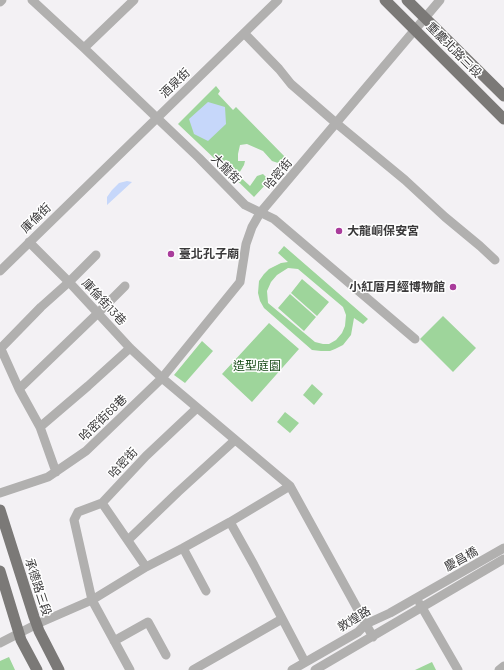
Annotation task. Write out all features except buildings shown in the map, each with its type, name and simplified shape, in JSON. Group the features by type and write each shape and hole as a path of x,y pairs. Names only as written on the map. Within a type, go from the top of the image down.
{"main road":[{"name":"重慶北路三段","path":"385,0 504,119"},
{"name":"重慶北路三段","path":"407,0 504,96"},
{"name":"承德路三段","path":"0,510 30,605 28,629 21,640 37,670"},
{"name":"承德路三段","path":"0,571 28,629 59,670"}],"street":[{"name":"大龍街","path":"32,0 199,158 245,205 274,219 415,339"},
{"path":"84,48 134,0"},
{"name":"酒泉街","path":"90,184 278,0"},
{"name":"哈密街","path":"162,378 240,282 246,244 252,227 260,213 440,0"},
{"path":"244,33 279,69 291,84 405,180 495,260"},
{"name":"庫倫街","path":"0,271 90,184"},
{"name":"庫倫街13巷","path":"29,242 69,282 130,348 162,378 290,486"},
{"path":"56,472 40,426 19,389 0,349 96,255"},
{"path":"19,389 125,286"},
{"path":"40,426 88,386 130,348"},
{"name":"哈密街68巷","path":"0,493 48,478 86,451 162,378"},
{"name":"哈密街","path":"102,503 146,456 197,408"},
{"path":"128,540 235,440"},
{"path":"0,643 92,600 146,567 230,522 290,486 373,636"},
{"path":"130,670 92,600 74,520 78,512 102,503 146,567"},
{"path":"230,522 305,662"},
{"path":"183,548 206,590"},
{"name":"慶昌橋","path":"429,590 504,548"},
{"name":"慶昌橋","path":"436,598 504,559"},
{"name":"敦煌路","path":"292,670 358,632 366,624 390,613 429,590"},
{"path":"416,597 458,670"},
{"name":"敦煌路","path":"315,670 422,608 436,598"},
{"path":"193,670 282,619"},
{"path":"114,641 148,622 166,655"},
{"path":"499,670 504,666"}],"green space":[{"path":"216,86 220,91 218,94 233,110 236,107 288,160 284,165 272,161 263,151 247,144 240,145 238,161 245,161 238,175 250,186 257,176 263,174 267,178 267,183 254,197 221,165 222,164 218,160 217,161 178,124"},
{"path":"284,246 368,319 363,324 354,318 351,335 343,345 330,351 312,350 264,308 258,293 259,281 269,269 281,263 288,262 278,253","holes":["288,268 298,269 343,307 346,315 345,326 342,333 336,340 329,344 315,342 268,303 267,291 271,282 277,275"]},
{"path":"302,279 329,302 317,316 291,293"},
{"path":"290,294 316,317 304,331 278,308"},
{"path":"443,316 476,348 453,372 420,339"},
{"name":"造型庭園","path":"269,323 299,349 252,402 222,374"},
{"path":"202,341 213,351 185,383 174,375"},
{"path":"312,384 323,394 314,405 303,395"},
{"path":"285,412 299,423 290,433 277,422"},
{"path":"9,657 15,670 0,670 0,661"},
{"path":"432,662 436,670 415,670"}],"water":[{"path":"208,102 225,107 226,124 208,141 194,134 189,119"},
{"path":"127,181 132,182 107,205 107,197 112,190 119,183"}],"place":[{"name":"大龍峒保安宮","path":"339,231"},
{"name":"臺北孔子廟","path":"171,254"},
{"name":"小紅厝月經博物館","path":"453,287"}]}
